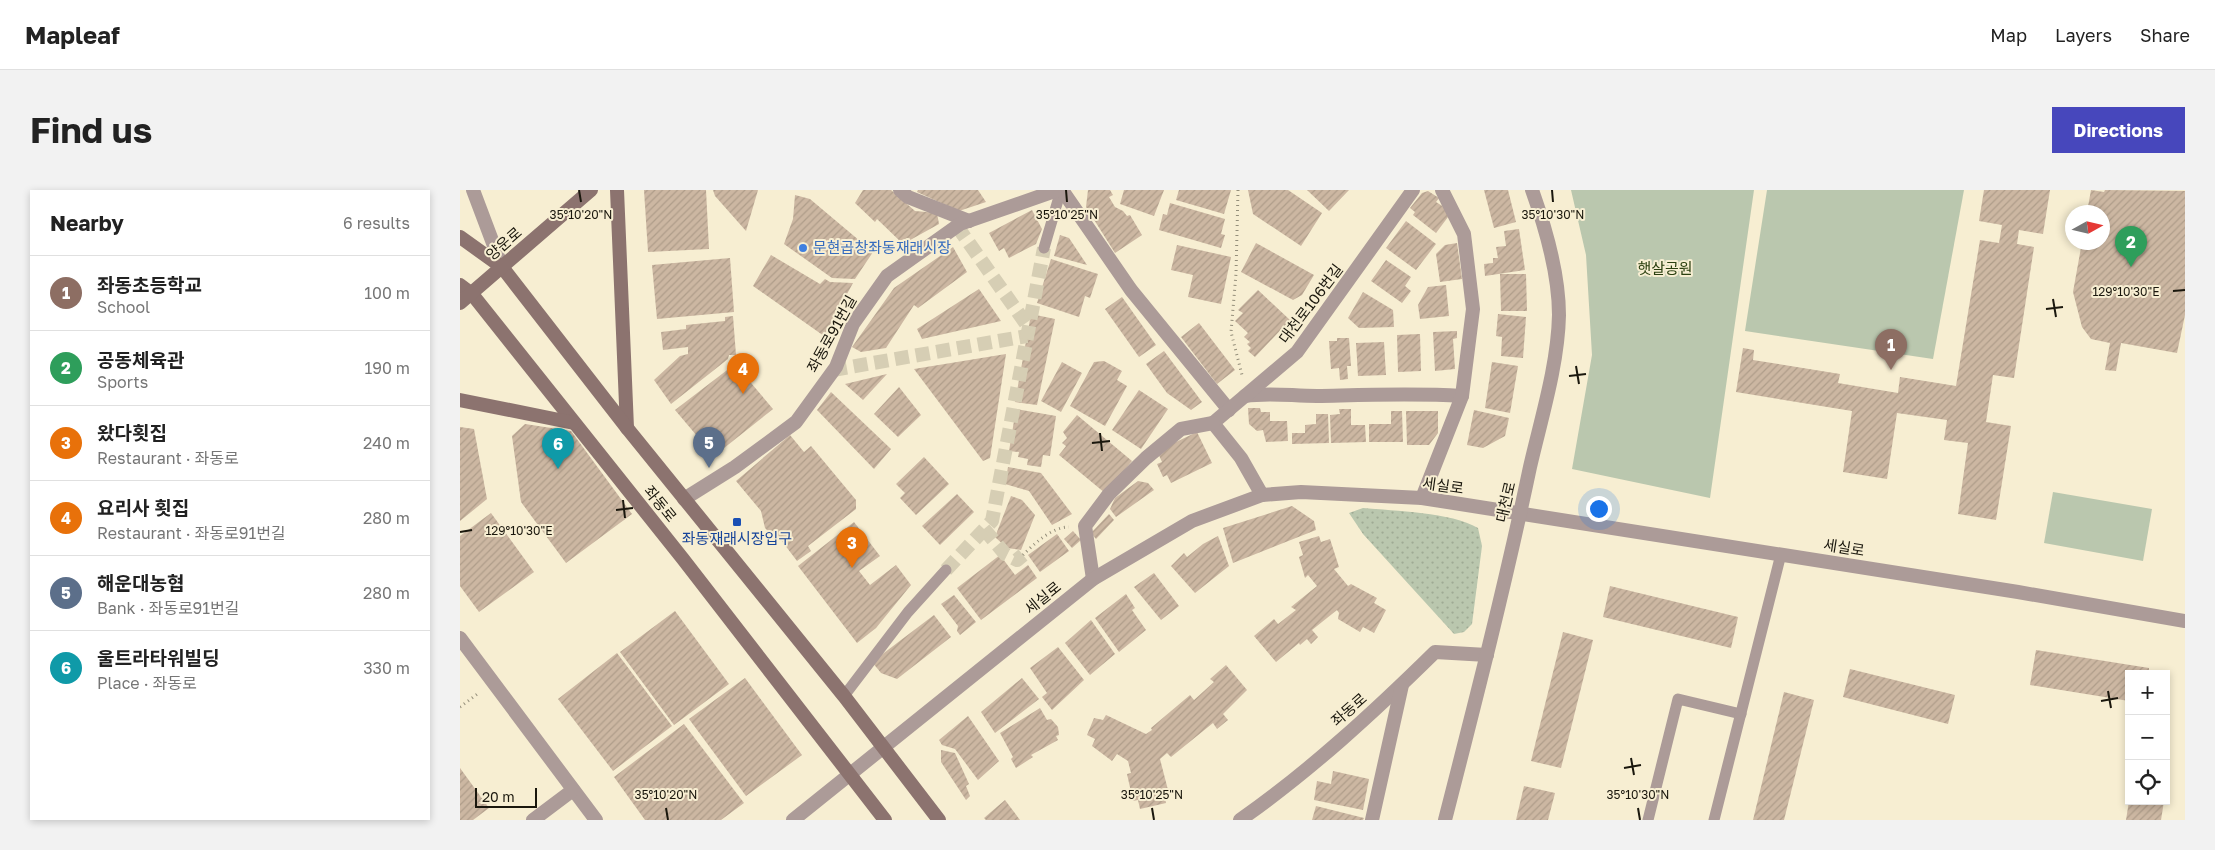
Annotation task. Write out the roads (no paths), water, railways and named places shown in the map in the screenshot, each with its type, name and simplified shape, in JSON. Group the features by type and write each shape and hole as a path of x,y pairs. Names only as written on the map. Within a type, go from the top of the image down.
{"main road":[{"name":"양운로","path":"460,303 591,190"},
{"path":"617,190 627,428"},
{"name":"좌동로","path":"460,237 502,267 627,428 844,696 938,820"},
{"name":"좌동로","path":"460,285 472,294 885,820"},
{"path":"460,400 574,423"}],"street":[{"path":"473,190 502,267"},
{"path":"900,190 908,197 969,221"},
{"name":"대천로106번길","path":"1213,423 1297,352 1413,190"},
{"path":"1422,498 1462,396 1474,309 1464,234 1442,190"},
{"name":"대천로","path":"1445,820 1487,655 1556,350 1559,314 1549,241 1532,190"},
{"path":"1055,191 1131,290 1229,410"},
{"name":"좌동로91번길","path":"684,499 735,467 796,422 836,367 853,324 887,276 960,224 1055,191"},
{"path":"1247,394 1264,393 1305,396 1436,394 1462,396"},
{"path":"1092,579 1085,526 1109,494 1146,458 1181,429 1213,423 1241,458 1262,495"},
{"name":"세실로","path":"793,820 1092,579 1192,521 1262,495 1301,492 1422,498 1781,554 2185,621"},
{"path":"460,638 596,820"},
{"name":"좌동로","path":"1240,820 1278,793 1402,685 1435,652 1487,655"},
{"path":"1372,820 1402,685"},
{"path":"533,820 573,790"}],"lane":[{"path":"1044,248 1055,191"},
{"path":"1714,820 1781,554"},
{"path":"844,696 908,612 946,570"},
{"path":"1648,820 1678,700 1741,714"}],"tunnel":[{"path":"957,226 1029,328"},
{"path":"946,570 992,521 1044,248"},
{"path":"833,370 1027,336"},
{"path":"984,529 1005,554 1017,560 1023,555"}],"place":[{"name":"문현곱창좌동재래시장","path":"803,248"},
{"name":"공동체육관","path":"2131,267"},
{"name":"좌동초등학교","path":"1891,370"},
{"name":"요리사 횟집","path":"743,394"},
{"name":"해운대농협","path":"709,468"},
{"name":"울트라타워빌딩","path":"558,469"},
{"name":"좌동재래시장입구","path":"737,522"},
{"name":"왔다횟집","path":"852,568"}],"park label":[{"name":"햇살공원","path":"1665,269"}]}
